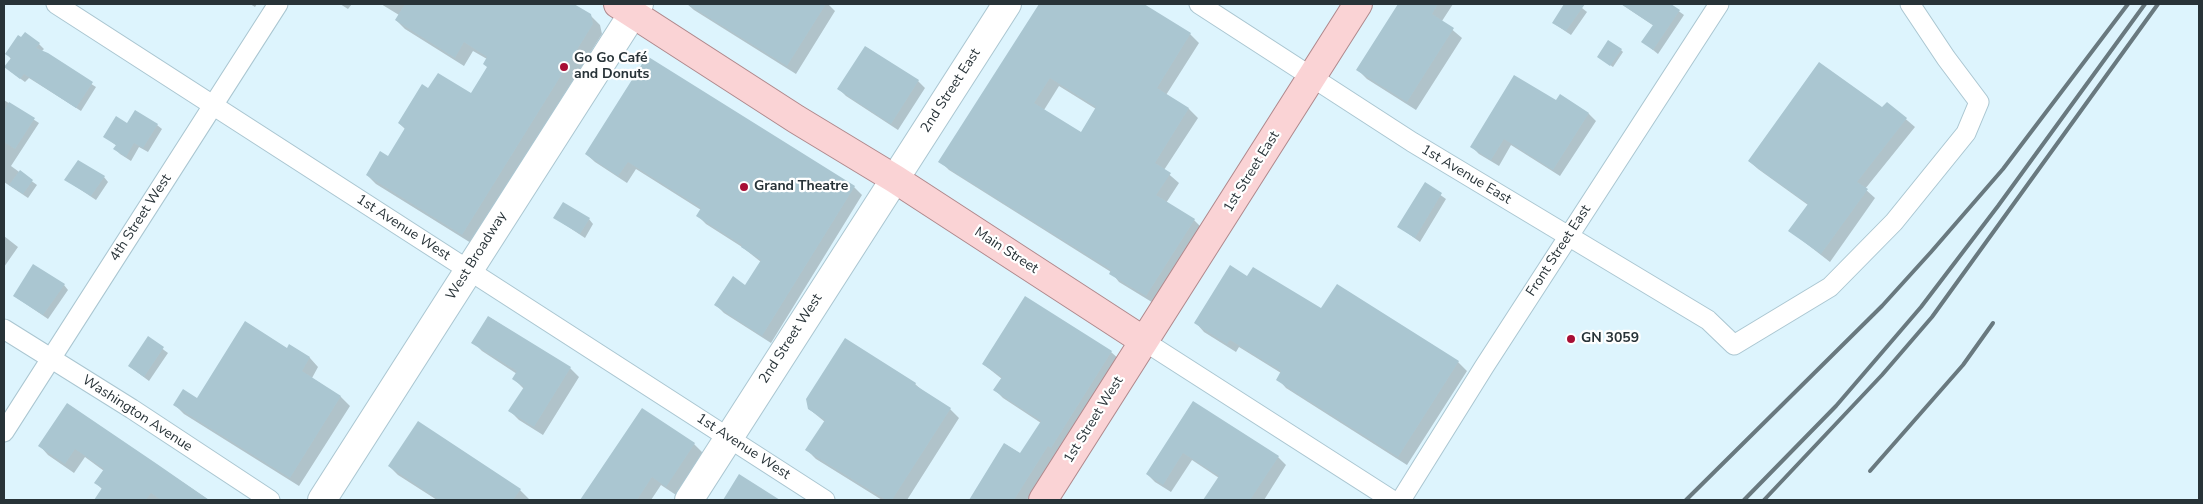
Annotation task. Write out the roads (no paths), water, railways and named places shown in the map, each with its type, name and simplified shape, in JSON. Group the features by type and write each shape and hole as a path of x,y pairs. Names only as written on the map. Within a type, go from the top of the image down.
{"main road":[{"name":"1st Street East","path":"1144,341 1358,4"},
{"name":"Main Street","path":"630,7 796,119 895,179 1144,341"},
{"name":"1st Street West","path":"1043,500 1144,341"}],"street":[{"name":"1st Avenue West","path":"56,4 825,500"},
{"name":"4th Street West","path":"4,432 278,4"},
{"name":"2nd Street East","path":"895,179 1007,4"},
{"name":"1st Avenue East","path":"1199,4 1412,142 1568,238 1708,320 1734,345 1830,287 1894,222 1966,133 1979,102 1946,58 1910,4"},
{"name":"Front Street East","path":"1401,500 1484,367 1720,4"},
{"name":"West Broadway","path":"322,500 468,270 630,7"},
{"name":"2nd Street West","path":"689,500 895,179"},
{"name":"Washington Avenue","path":"4,329 270,500"},
{"name":"Main Street","path":"1144,341 1392,500"}],"railway":[{"path":"1686,500 1882,306 1931,252 2003,169 2128,4"},
{"path":"1744,500 1836,406 1921,307 1998,206 2145,4"},
{"path":"1764,500 1882,375 1932,317 2158,4"},
{"path":"1870,471 1963,365 1993,323"}],"place":[{"name":"Go Go Café and Donuts","path":"564,67"},
{"name":"Grand Theatre","path":"744,187"},
{"name":"GN 3059","path":"1571,339"}]}
